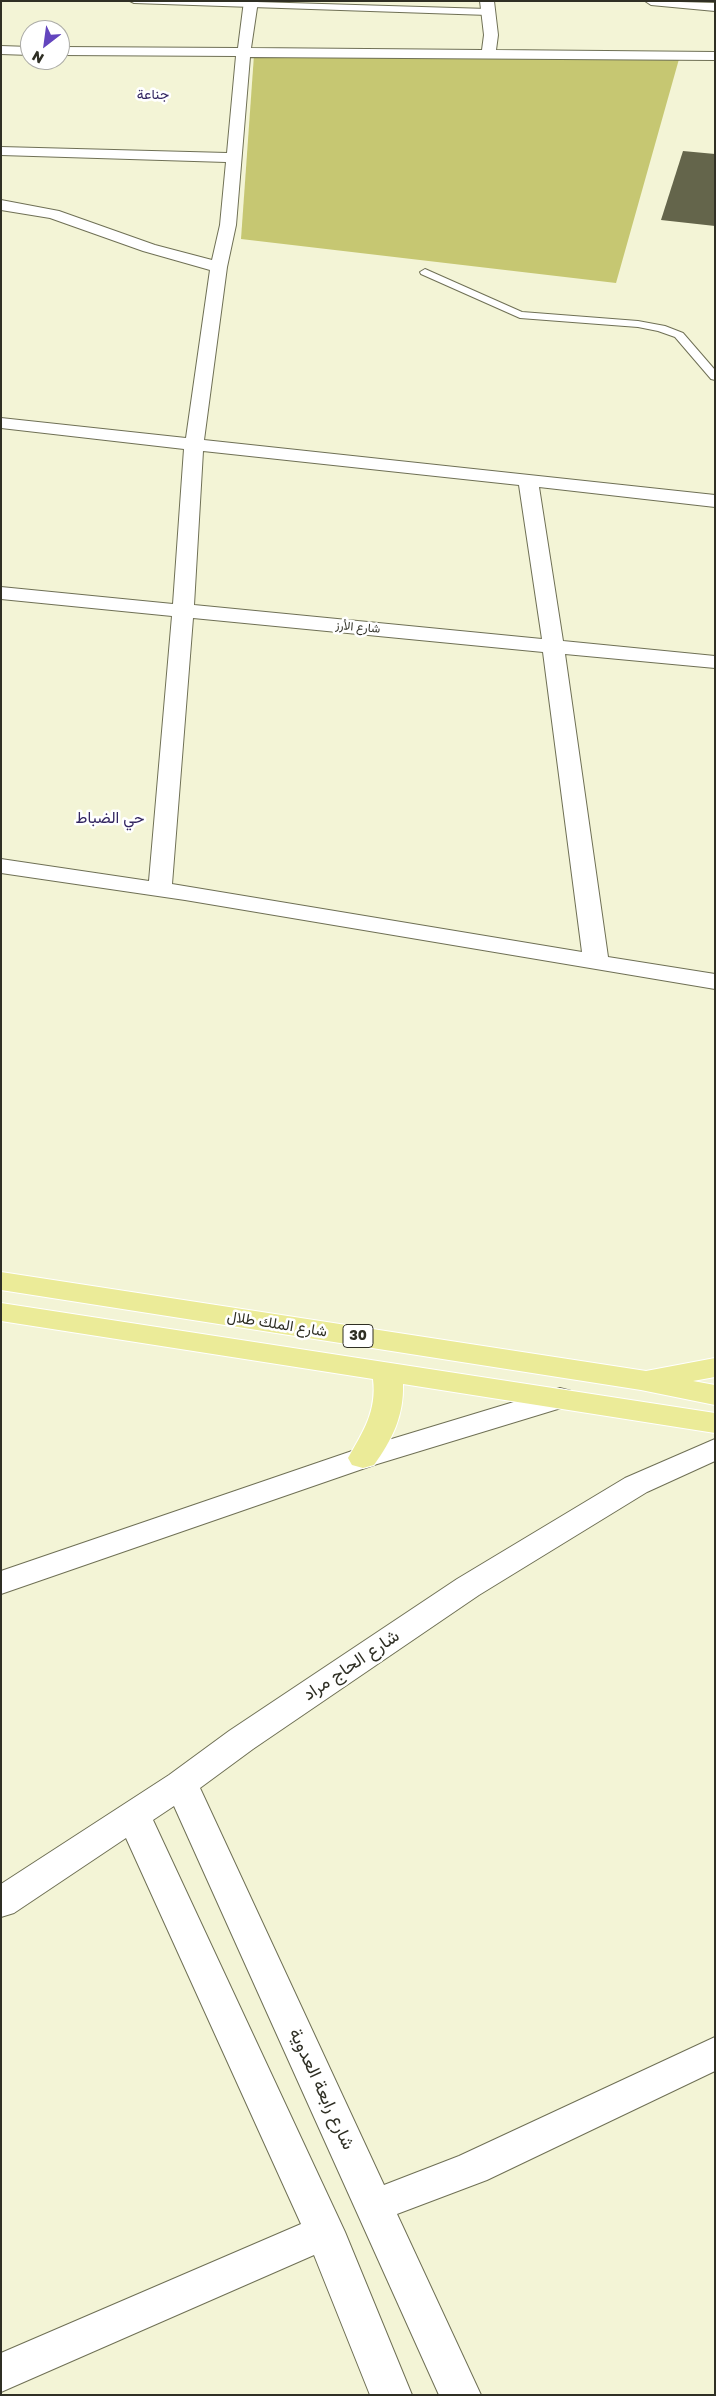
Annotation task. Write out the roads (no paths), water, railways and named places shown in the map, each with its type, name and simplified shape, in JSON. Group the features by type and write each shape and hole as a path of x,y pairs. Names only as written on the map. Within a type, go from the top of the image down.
{"main road":[{"name":"شارع الملك طلال","path":"1,1281 641,1380 715,1395"},
{"name":"شارع الملك طلال","path":"1,1312 715,1423"},
{"name":"شارع الملك طلال","path":"560,1398 641,1380 715,1367"},
{"path":"363,1458 376,1442 385,1424 390,1390 387,1372"}],"street":[{"path":"651,1 715,7"},
{"path":"160,889 184,610 194,444 219,267 228,224 250,4"},
{"path":"487,6 491,35 488,55"},
{"path":"1,50 20,51"},
{"path":"70,51 715,56"},
{"path":"1,151 235,158"},
{"path":"1,205 53,214 149,248 219,267"},
{"path":"1,423 715,501"},
{"path":"528,480 553,646 596,962"},
{"name":"شارع الأرز","path":"1,593 715,662"},
{"path":"1,866 160,889 715,982"},
{"path":"1,1583 363,1458 560,1398"},
{"name":"شارع الحاج مراد","path":"1,1903 182,1784 241,1740 468,1587 636,1485 715,1449"},
{"name":"شارع رابعة العدوية","path":"182,1784 376,2206 460,2395"},
{"path":"133,1816 325,2232 391,2395"},
{"path":"376,2206 473,2168 715,2053"},
{"path":"1,2373 325,2232"}],"lane":[{"path":"134,1 487,6"},
{"path":"425,272 520,315 638,324 662,328 679,335 715,377"}],"district":[{"name":"جناعة","path":"153,95"},
{"name":"حي الضباط","path":"110,818"}]}
